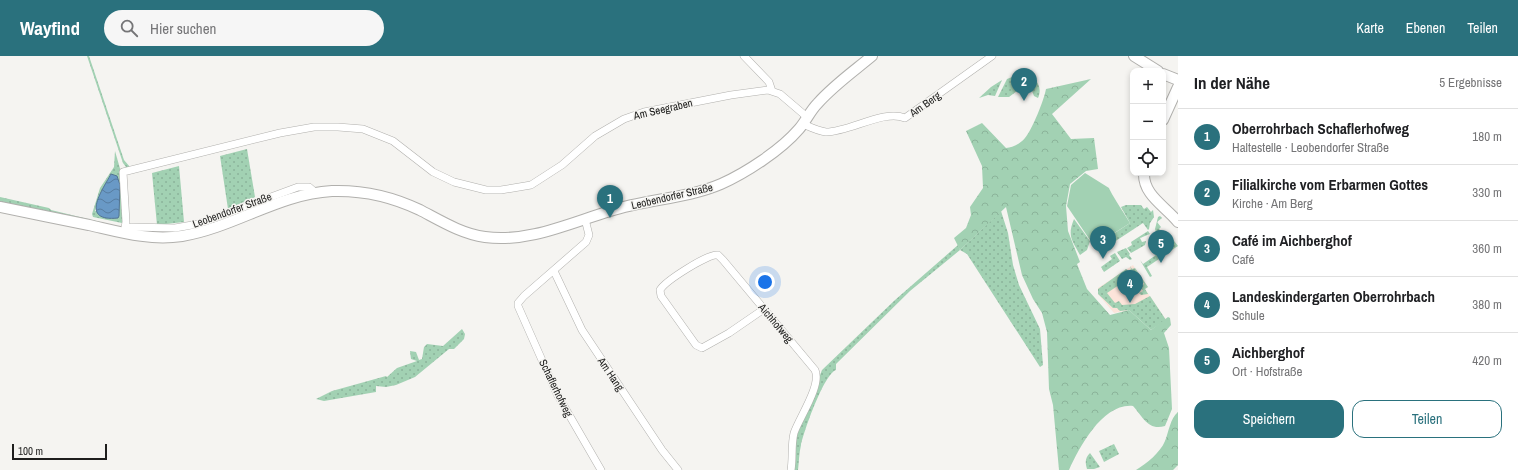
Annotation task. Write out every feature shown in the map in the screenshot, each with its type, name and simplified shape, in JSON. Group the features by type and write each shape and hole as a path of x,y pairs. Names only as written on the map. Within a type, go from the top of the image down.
{"main road":[{"name":"Leobendorfer Straße","path":"0,206 124,233 154,238 182,236 220,225 288,198 316,193 351,191 390,198 414,207 459,230 488,238 524,237 625,206 698,192 724,183 775,151 793,136 820,100 872,56"},
{"path":"1134,56 1153,68"},
{"path":"1166,75 1178,80"},
{"path":"1166,114 1178,88"},
{"path":"1144,176 1144,183 1148,191 1178,222"}],"street":[{"path":"744,56 769,82 772,91 780,94 805,121"},
{"name":"Am Berg","path":"805,121 826,132 894,115 905,118 992,56"},
{"name":"Am Seegraben","path":"124,233 126,222 123,172 280,133 314,127 363,129 393,141 433,172 470,187 501,190 531,185 562,165 595,136 629,117 644,112 731,95 772,91"},
{"path":"554,271 588,240 589,233 585,219"},
{"name":"Aichhofweg","path":"764,309 702,348 696,345 661,296 660,290 666,282 709,256 716,255 723,260 764,309 816,372 815,386 794,434 791,470"},
{"name":"Schaflerhofweg","path":"554,271 524,296 518,303 519,309 557,394 601,470"},
{"name":"Am Hang","path":"554,271 582,330 662,450 678,470"}],"shaded area":[{"path":"1133,265 1148,287 1145,289 1166,320 1129,310 1114,313 1098,294 1098,288"}],"green space":[{"path":"87,56 89,56 124,160 130,167 126,167 123,163"},
{"path":"1020,74 1025,74 1036,81 1040,89 1038,98 1034,96 1032,91 1024,92 1021,88 1009,97 998,97 1007,79"},
{"path":"1091,79 1052,114 1071,139 1094,138 1098,169 1086,171 1070,184 1066,206 1068,231 1080,262 1077,264 1087,289 1110,315 1129,310 1151,330 1168,317 1170,318 1171,325 1164,333 1169,348 1172,409 1165,426 1159,427 1154,427 1146,422 1133,406 1122,407 1112,411 1102,419 1086,438 1069,470 1059,470 1053,405 1049,389 1047,332 1042,313 1033,299 1022,275 1006,207 960,250 954,238 966,228 971,215 970,207 983,188 982,166 966,131 982,123 1006,148 1014,146 1025,138 1031,129 1046,89"},
{"path":"1002,80 995,96 988,95 979,98 991,87"},
{"path":"247,149 255,197 228,209 220,156"},
{"path":"115,151 121,172 124,222 122,223 93,217 92,214 100,188 114,167","holes":["111,174 120,185 118,214 95,211 99,196"]},
{"path":"179,166 184,222 157,225 152,173"},
{"path":"1085,173 1109,188 1130,223 1094,246 1067,206 1071,185"},
{"path":"0,197 49,208 51,210 121,227 0,203"},
{"path":"1126,205 1141,205 1144,209 1147,207 1151,212 1153,210 1154,217 1150,223 1149,229 1148,230 1143,223 1102,250 1098,244 1130,223 1121,207"},
{"path":"1001,211 1008,233 1013,265 1019,285 1040,329 1043,365 1040,367 967,254 960,250"},
{"path":"1160,216 1162,218 1157,222 1161,227 1159,229 1166,235 1163,238 1162,236 1158,238 1155,229 1158,217"},
{"path":"1074,219 1090,241 1087,250 1080,255 1071,238 1071,230"},
{"path":"1148,231 1150,234 1140,238 1142,242 1146,241 1145,245 1131,253 1127,248 1132,245 1131,242"},
{"path":"1168,237 1171,237 1178,246 1161,257 1158,253 1170,246 1167,242"},
{"path":"958,245 960,250 910,291 836,364 836,370 826,381 815,404 801,445 798,470 794,470 795,439 822,370 895,300"},
{"path":"1126,248 1132,259 1130,260 1126,257 1122,259 1117,252"},
{"path":"1115,253 1120,261 1104,272 1101,267 1112,259 1110,256"},
{"path":"1156,255 1159,259 1147,267 1152,276 1150,277 1140,260 1143,264"},
{"path":"1130,266 1132,269 1135,268 1148,287 1145,289 1148,294 1141,295 1139,293 1143,291 1140,287 1144,284 1137,273 1107,293 1115,303 1119,301 1122,305 1135,304 1150,296 1166,320 1151,330 1129,310 1120,311 1117,308 1113,308 1098,294 1098,289 1126,269 1129,271 1131,269"},
{"path":"462,329 465,334 464,339 454,349 449,349 415,377 396,385 386,387 376,386 376,392 324,401 316,399 332,391 386,376 387,377 397,368 417,361 411,359 410,351 416,352 419,360 422,359 424,347 427,344 443,346"},
{"path":"1178,412 1178,465 1173,470 1136,470 1149,461 1160,450 1165,441 1171,422"},
{"path":"1114,444 1119,454 1104,462 1099,451"},
{"path":"1090,453 1100,467 1087,469 1086,460"}],"water":[{"path":"111,174 117,176 120,185 118,218 106,218 99,215 96,211 96,204"}],"place":[{"name":"Filialkirche vom Erbarmen Gottes","path":"1024,101"},
{"name":"Oberrohrbach Schaflerhofweg","path":"610,218"},
{"name":"Café im Aichberghof","path":"1103,259"},
{"name":"Aichberghof","path":"1161,263"},
{"name":"Landeskindergarten Oberrohrbach","path":"1130,303"}]}
